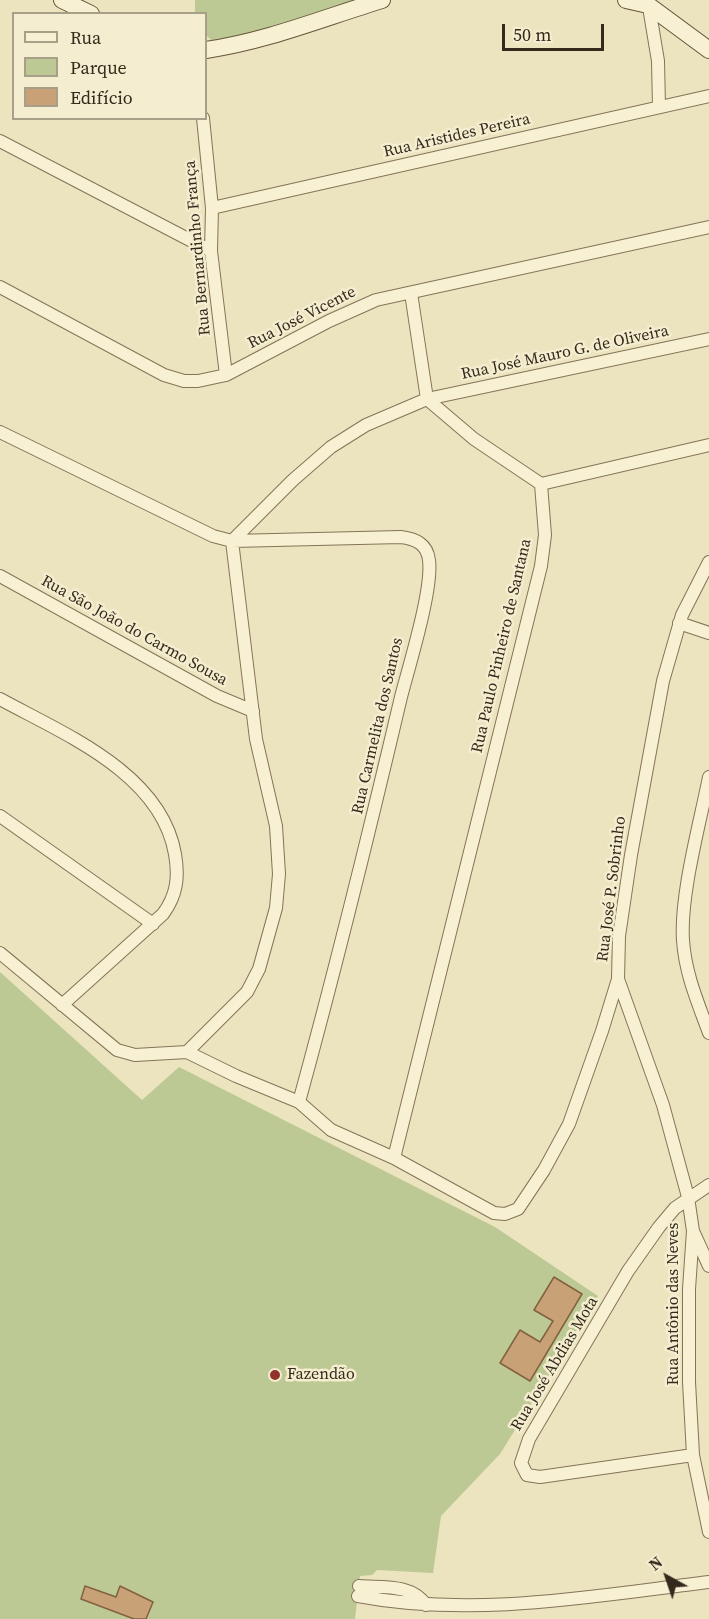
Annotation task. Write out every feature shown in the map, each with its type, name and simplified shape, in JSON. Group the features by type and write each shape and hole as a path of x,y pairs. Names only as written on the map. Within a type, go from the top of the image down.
{"main road":[{"path":"62,0 88,12"},
{"path":"207,50 285,33 382,0"},
{"path":"626,0 648,2 709,50"}],"street":[{"path":"648,2 658,61 659,107"},
{"name":"Rua Aristides Pereira","path":"212,208 709,96"},
{"name":"Rua Bernardinho França","path":"203,120 212,208 211,251 226,375"},
{"path":"0,141 211,251"},
{"name":"Rua José Vicente","path":"0,287 164,375 183,381 198,381 226,375 360,305 709,227"},
{"path":"411,293 427,399 474,439 541,483 709,445"},
{"name":"Rua José Mauro G. de Oliveira","path":"427,399 709,339"},
{"path":"232,540 267,503 332,447 366,425 427,399"},
{"path":"0,432 197,531 232,540"},
{"name":"Rua Paulo Pinheiro de Santana","path":"394,1158 541,566 545,535 541,483"},
{"name":"Rua Carmelita dos Santos","path":"232,540 401,537 420,542 428,551 430,561 418,627 349,918 298,1102"},
{"path":"187,1052 247,992 259,969 276,908 279,874 276,826 253,711 232,540"},
{"name":"Rua José P. Sobrinho","path":"394,1158 494,1213 505,1214 518,1209 544,1170 569,1124 618,979 620,936 650,741 679,623 709,562"},
{"name":"Rua São João do Carmo Sousa","path":"0,576 217,696 253,711"},
{"path":"679,623 709,633"},
{"path":"0,699 111,764 135,782 159,809 167,824 174,849 177,882 170,904 153,924 62,1005"},
{"path":"709,777 687,894 683,939 690,981 709,1033"},
{"path":"0,816 153,924"},
{"path":"0,953 117,1050 125,1054 187,1052 298,1102 330,1130 394,1158"},
{"name":"Rua Antônio das Neves","path":"618,979 663,1105 688,1197 693,1232 689,1289 689,1382 693,1455 709,1532"},
{"path":"688,1197 709,1185"},
{"name":"Rua José Abdias Mota","path":"688,1197 659,1227 628,1272 529,1439 521,1462 526,1475 540,1477 693,1455"},
{"path":"693,1232 709,1266"},
{"path":"358,1591 410,1592 426,1605 525,1603 709,1582"}],"green space":[{"path":"195,0 355,0 221,50 207,36 207,12 195,12"},
{"name":"Fazendão","path":"0,972 142,1100 179,1067 495,1227 598,1296 500,1454 441,1516 433,1573 377,1570 372,1575 360,1576 355,1619 0,1619"}],"building":[{"path":"554,1277 582,1294 530,1381 500,1363 520,1330 540,1342 553,1321 534,1310"},
{"path":"85,1586 116,1597 120,1586 153,1602 146,1619 134,1619 81,1599"}],"place":[{"name":"Fazendão","path":"275,1375"}]}
